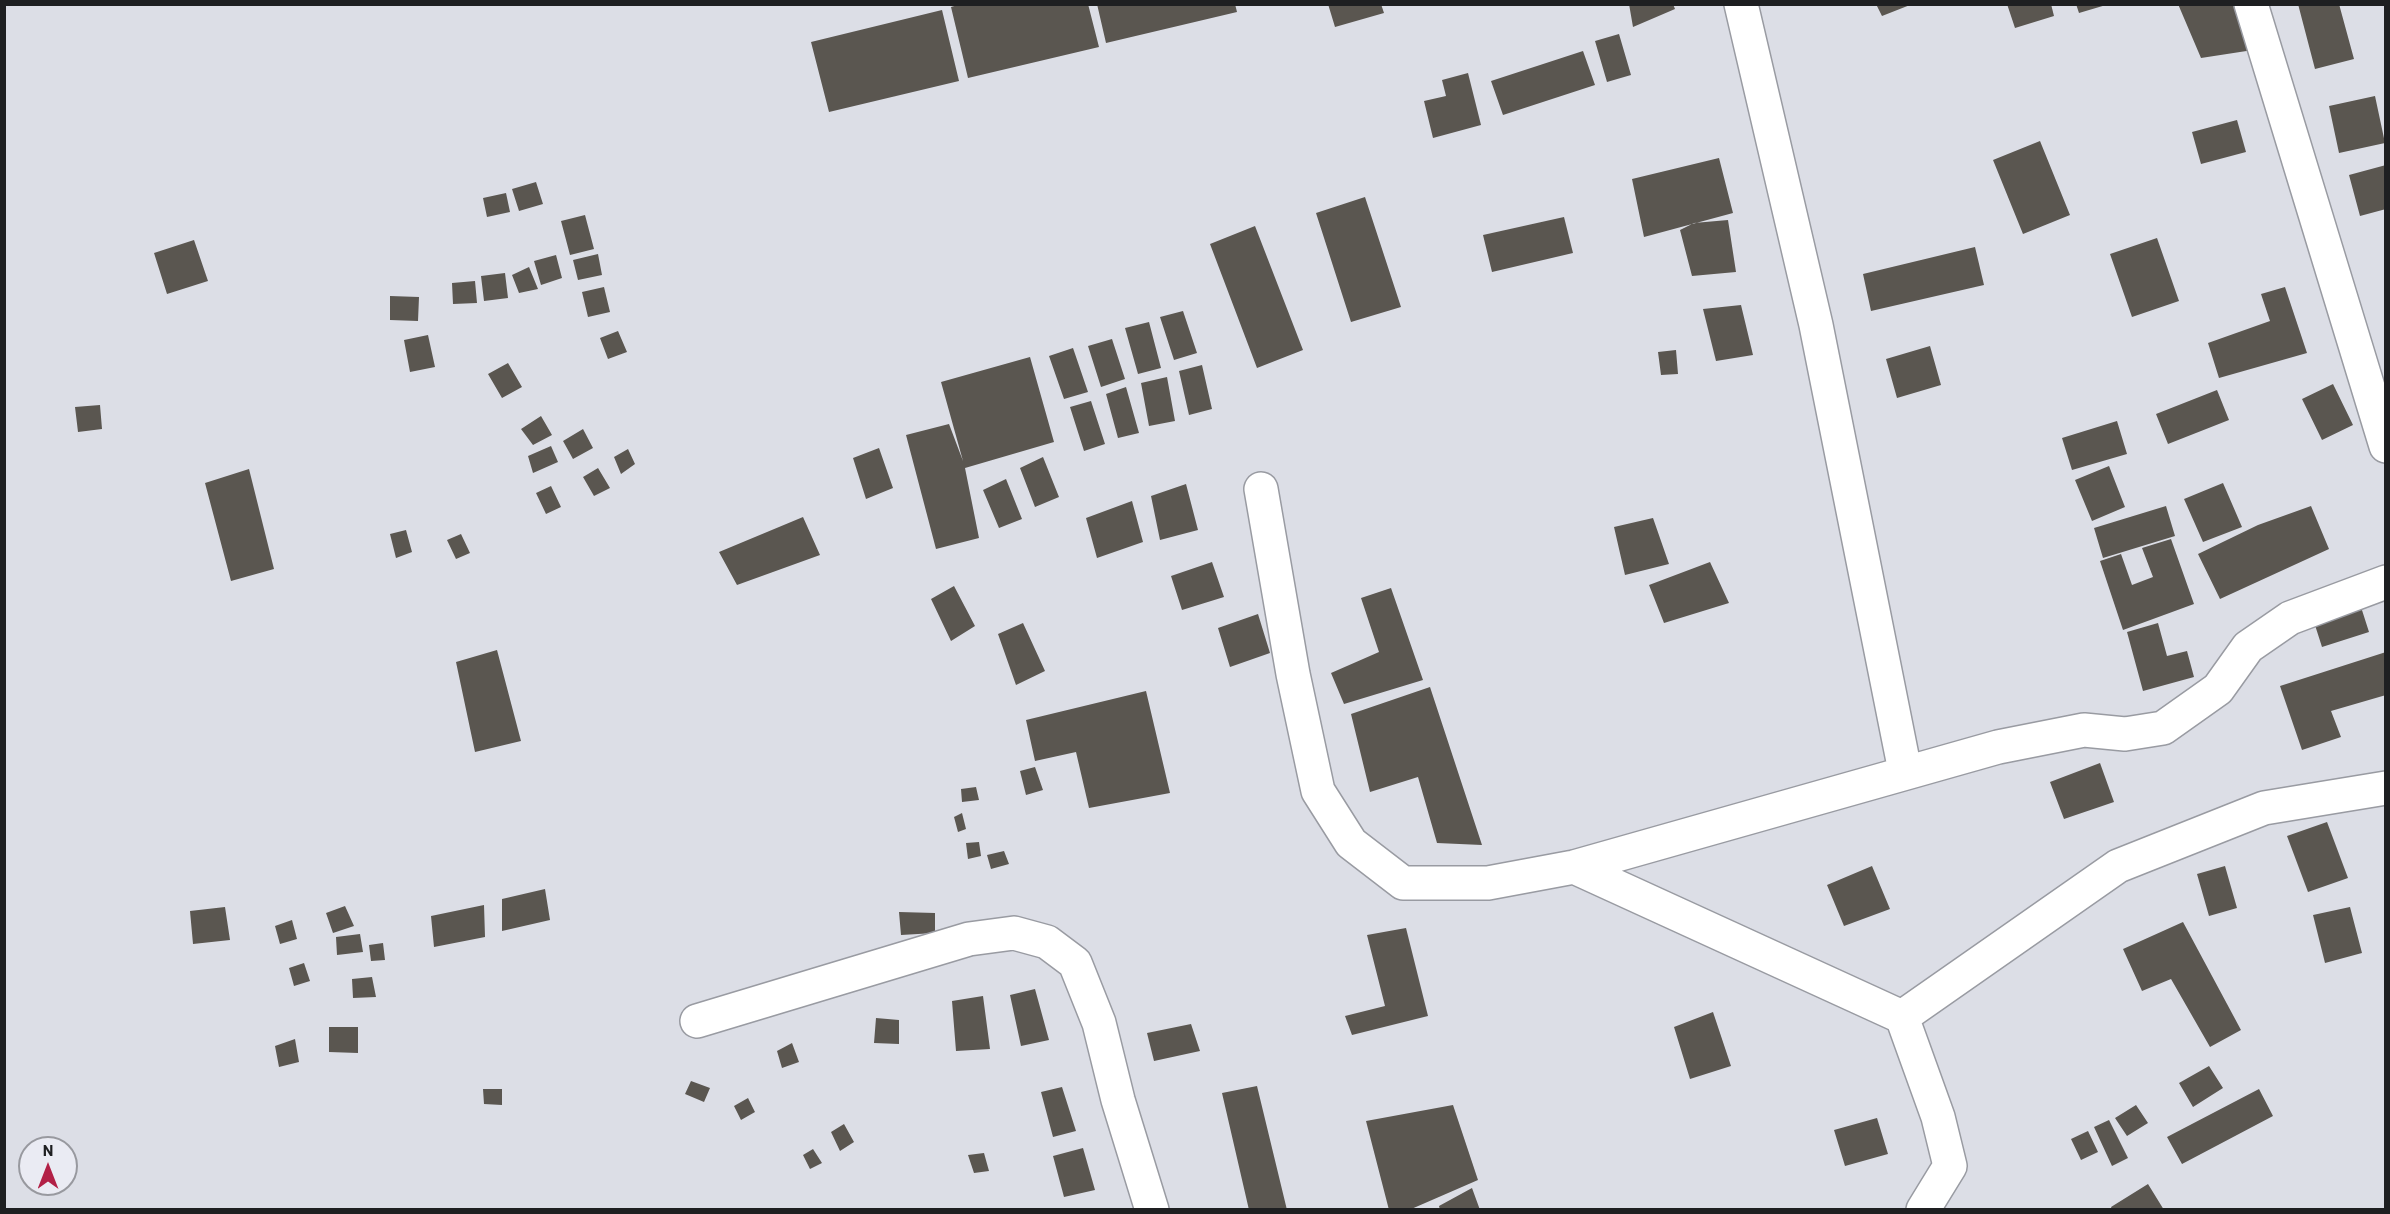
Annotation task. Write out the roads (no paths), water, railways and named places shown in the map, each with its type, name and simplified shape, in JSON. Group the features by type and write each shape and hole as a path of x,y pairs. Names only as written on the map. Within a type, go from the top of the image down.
{"street":[{"path":"1742,4 1816,325 1905,771"},
{"path":"2251,4 2385,446"},
{"path":"1261,489 1293,674 1318,791 1351,843 1403,883 1488,883 1574,867 1905,771 1998,747 2084,730 2125,734 2163,728 2218,689 2248,647 2290,618 2385,582"},
{"path":"1902,1017 2118,866 2264,808 2385,788"},
{"path":"1574,867 1902,1017 1938,1117 1950,1166 1923,1209"},
{"path":"697,1021 969,939 1014,933 1047,942 1075,963 1095,1012 1152,1209"}]}
